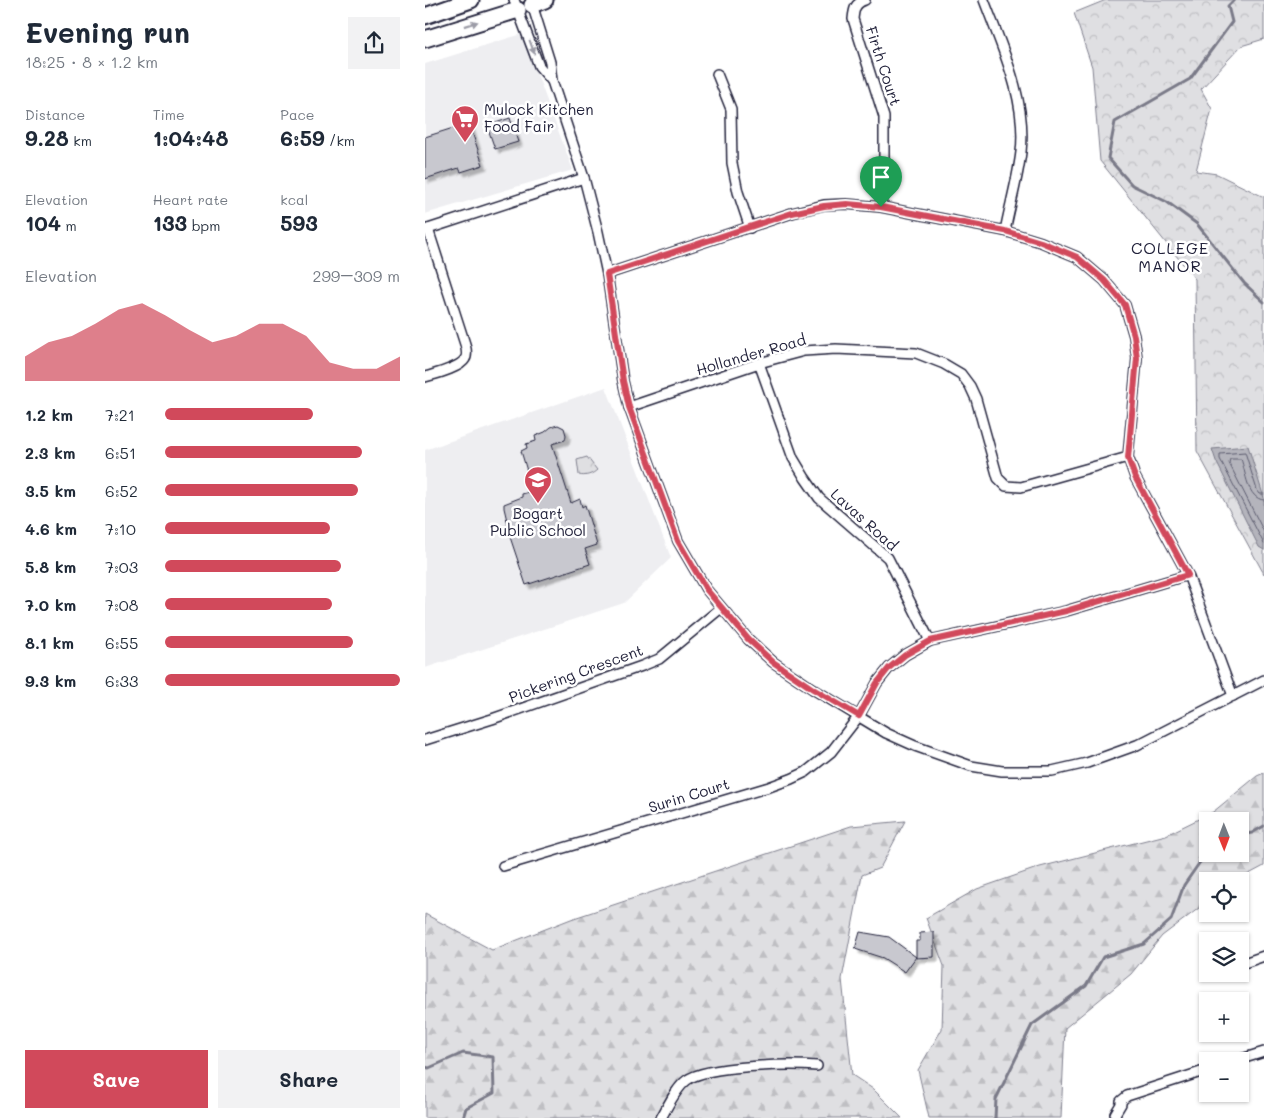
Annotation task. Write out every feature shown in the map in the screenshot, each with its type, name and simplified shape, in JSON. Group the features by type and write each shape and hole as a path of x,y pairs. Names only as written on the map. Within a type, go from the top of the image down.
{"main road":[{"path":"425,16 471,0"},
{"path":"425,39 516,5"}],"street":[{"name":"Firth Court","path":"865,0 859,2 854,8 853,19 884,116 884,168 881,207"},
{"path":"984,0 1019,96 1021,152 1005,231"},
{"path":"536,2 551,62 552,81 584,178 607,274 623,381 629,407 678,541 706,589 748,639 773,662 813,689 886,733 915,746 971,766 1002,771 1052,771 1087,763 1137,745 1264,680"},
{"path":"516,5 539,66 552,81"},
{"path":"717,74 731,109 732,163 738,192 750,228"},
{"path":"425,377 457,366 465,360 467,352 426,230 584,178"},
{"path":"607,274 792,213 824,206 847,204 881,207 1005,231 1041,242 1077,257 1104,280 1125,305 1134,336 1137,358 1128,458 1135,477 1188,575 1233,696"},
{"name":"Hollander Road","path":"629,407 759,364 804,352 836,349 916,353 944,364 961,374 970,386 976,398 998,478 1006,486 1021,488 1128,458"},
{"name":"Lavas Road","path":"759,364 793,458 805,478 819,498 888,558 930,641"},
{"name":"Surin Court","path":"503,866 791,779 806,772 831,752 859,716 877,683 889,668 905,655 930,641 1066,611 1188,575"},
{"name":"Pickering Crescent","path":"425,740 509,713 659,659 721,608"},
{"path":"1249,961 1264,956"},
{"path":"1249,1057 1264,1052"},
{"path":"661,1118 685,1081 696,1075 714,1070 792,1064 817,1066"},
{"path":"1116,1118 1115,1114 1121,1101 1127,1096 1199,1073"}],"shaded area":[{"path":"522,34 573,170 425,214 425,64"},
{"name":"Bogart Public School","path":"606,387 671,558 624,603 425,668 425,450"}],"green space":[{"path":"1106,0 1264,0 1264,39 1241,46 1201,89 1212,109 1196,171 1217,174 1264,197 1264,574 1197,451 1195,279 1100,161 1092,67 1074,13"},
{"path":"587,457 597,470 589,475 579,475 577,460"},
{"path":"1264,773 1264,866 1249,874 1249,872 1199,872 1199,908 1162,936 1131,974 1065,1028 1061,1118 929,1118 918,1070 942,1029 944,966 926,918 977,889 1040,867 1166,835 1199,819 1199,862 1249,862 1249,812 1213,812 1257,776"},
{"path":"905,821 880,868 862,875 842,979 852,1075 873,1089 902,1118 425,1118 425,914 492,950 571,919 851,826"}],"water":[{"path":"1248,446 1264,498 1264,550 1259,547 1216,461 1212,449"}],"building":[{"path":"510,118 518,142 495,149 487,126"},
{"path":"469,123 483,165 461,172 459,168 425,179 425,137"},
{"path":"558,425 564,428 565,440 552,444 571,503 580,499 582,507 585,505 597,545 585,549 590,564 526,585 506,525 508,525 504,504 522,497 522,494 533,491 521,451 527,448 526,444 536,441 535,436"},
{"path":"860,932 889,937 916,957 905,972 883,958 855,949"},
{"path":"934,932 934,957 916,958 916,941 920,941 920,933"}],"waterway":[{"path":"1234,0 1228,6 1232,22 1190,79 1115,122 1108,158 1132,185 1167,202 1197,224 1244,283 1264,302"},
{"path":"1249,834 1264,826"},
{"path":"995,1118 996,1099 1032,1025 1086,986 1103,957 1144,944 1171,920 1184,885 1200,862"},
{"path":"425,1067 429,1068 463,1053 493,1057 494,1093 466,1108 463,1118"}],"place":[{"name":"Mulock Kitchen Food Fair","path":"465,143"},
{"name":"Bogart Public School","path":"538,504"}],"district":[{"name":"COLLEGE MANOR","path":"1170,257"}],"route":[{"path":"847,204 881,207 1005,231 1041,242 1077,257 1104,280 1125,305 1134,336 1137,358 1128,458 1135,477 1188,575 1066,611 930,641 905,655 889,668 877,683 859,716 813,689 773,662 748,639 706,589 678,541 629,407 623,381 607,274 792,213 824,206 847,204"}]}
